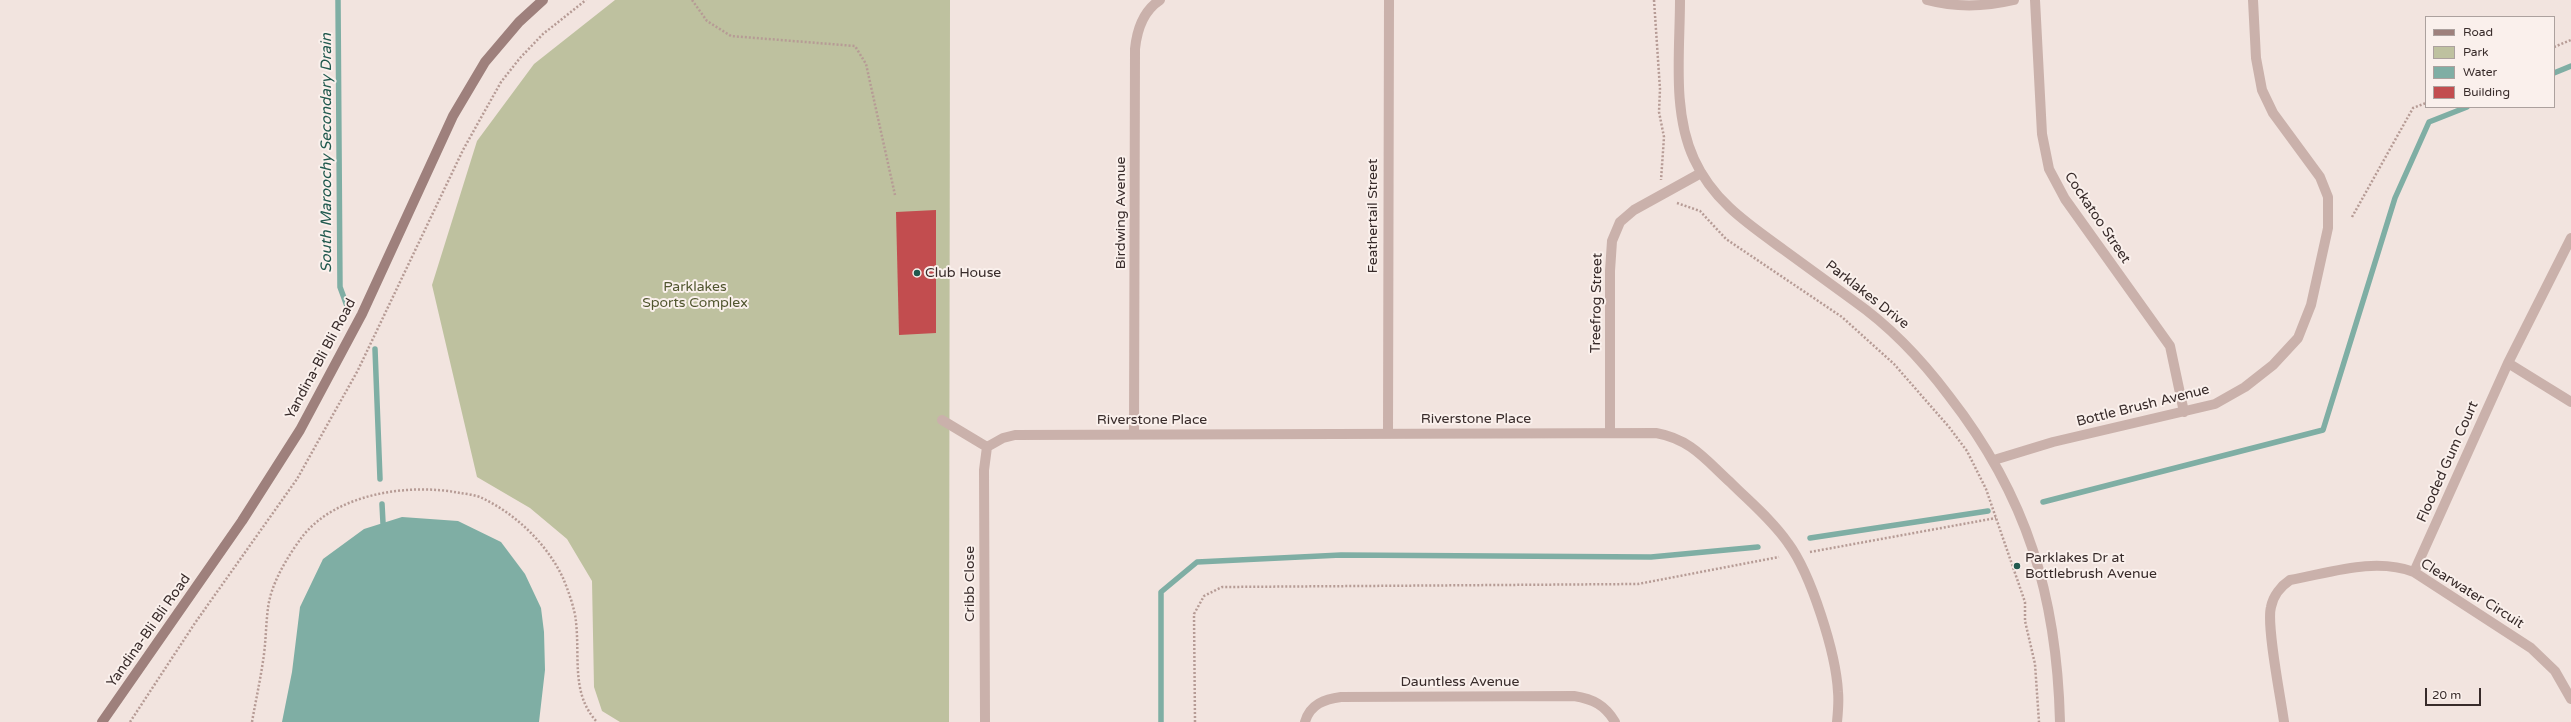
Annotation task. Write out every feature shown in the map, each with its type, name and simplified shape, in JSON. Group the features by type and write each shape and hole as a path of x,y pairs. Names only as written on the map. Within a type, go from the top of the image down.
{"main road":[{"name":"Yandina-Bli Bli Road","path":"102,722 242,521 300,430 362,314 453,116 485,62 518,22 543,0"}],"street":[{"name":"Feathertail Street","path":"1388,432 1387,216 1389,0"},
{"name":"Parklakes Drive","path":"1680,0 1681,103 1687,137 1701,173 1712,190 1744,222 1866,309 1902,340 1959,408 1994,460 2022,518 2041,576 2059,674 2060,722"},
{"path":"1927,0 1959,6 1976,7 2014,0"},
{"name":"Cockatoo Street","path":"2035,0 2042,134 2049,169 2065,199 2170,346 2184,412"},
{"name":"Bottle Brush Avenue","path":"1994,460 2053,442 2215,404 2230,396 2273,365 2288,351 2306,321 2328,228 2329,210 2325,186 2274,113 2262,90 2256,58 2253,0"},
{"name":"Birdwing Avenue","path":"1134,434 1135,48 1137,33 1153,2"},
{"name":"Treefrog Street","path":"1610,433 1610,271 1612,241 1620,222 1634,210 1701,173"},
{"name":"Flooded Gum Court","path":"2414,572 2508,363 2571,238"},
{"path":"2508,363 2571,402"},
{"path":"942,420 987,447"},
{"name":"Riverstone Place","path":"987,447 1003,438 1015,435 1388,432 1656,433 1683,440 1698,451 1773,524 1789,544 1798,560 1825,629 1838,692 1837,722"},
{"name":"Cribb Close","path":"984,722 984,464 987,447"},
{"name":"Clearwater Circuit","path":"2284,722 2270,616 2274,598 2282,585 2290,580 2374,565 2401,568 2414,572 2531,648 2555,671 2571,699"},
{"name":"Dauntless Avenue","path":"1305,722 1313,708 1325,699 1341,697 1512,696 1588,698 1601,704 1615,722"}],"path":[{"path":"692,0 707,21 731,36 855,46 866,64 895,195"},
{"path":"1654,0 1660,89 1659,112 1664,137 1660,174 1662,185 1673,202 1700,211 1726,239 1842,317 1894,364 1967,451 1986,489 2025,602 2025,622 2036,664 2039,722"},
{"path":"2555,47 2571,40"},
{"path":"2352,217 2414,108 2425,102"},
{"path":"252,722 264,653 268,606 280,572 303,536 323,518 353,502 381,491 436,488 482,497 515,518 540,542 563,578 572,606 576,620 578,690 588,712 597,722"},
{"path":"1803,553 1996,518"},
{"path":"1195,722 1194,614 1204,596 1218,589 1638,584 1780,557"}],"green space":[{"name":"Parklakes Sports Complex","path":"615,0 950,0 949,722 620,722 602,711 594,687 592,581 567,539 530,508 477,477 432,285 477,141 534,64"}],"water":[{"path":"402,517 458,521 501,542 525,574 541,608 544,632 545,670 539,722 282,722 292,672 300,607 323,559 364,529"}],"building":[{"name":"Club House","path":"936,210 936,333 899,335 896,212"}],"waterway":[{"name":"South Maroochy Secondary Drain","path":"338,0 340,287 347,306"},
{"path":"2555,73 2571,66"},
{"path":"2043,502 2323,430 2395,198 2429,122 2464,108"},
{"name":"South Maroochy Secondary Drain","path":"375,349 380,479"},
{"path":"382,504 383,523"},
{"path":"1810,538 1988,511"},
{"path":"1161,722 1161,592 1197,562 1341,555 1651,557 1758,547"}],"place":[{"name":"Club House","path":"917,273"},
{"name":"Parklakes Dr at Bottlebrush Avenue","path":"2017,566"}]}
